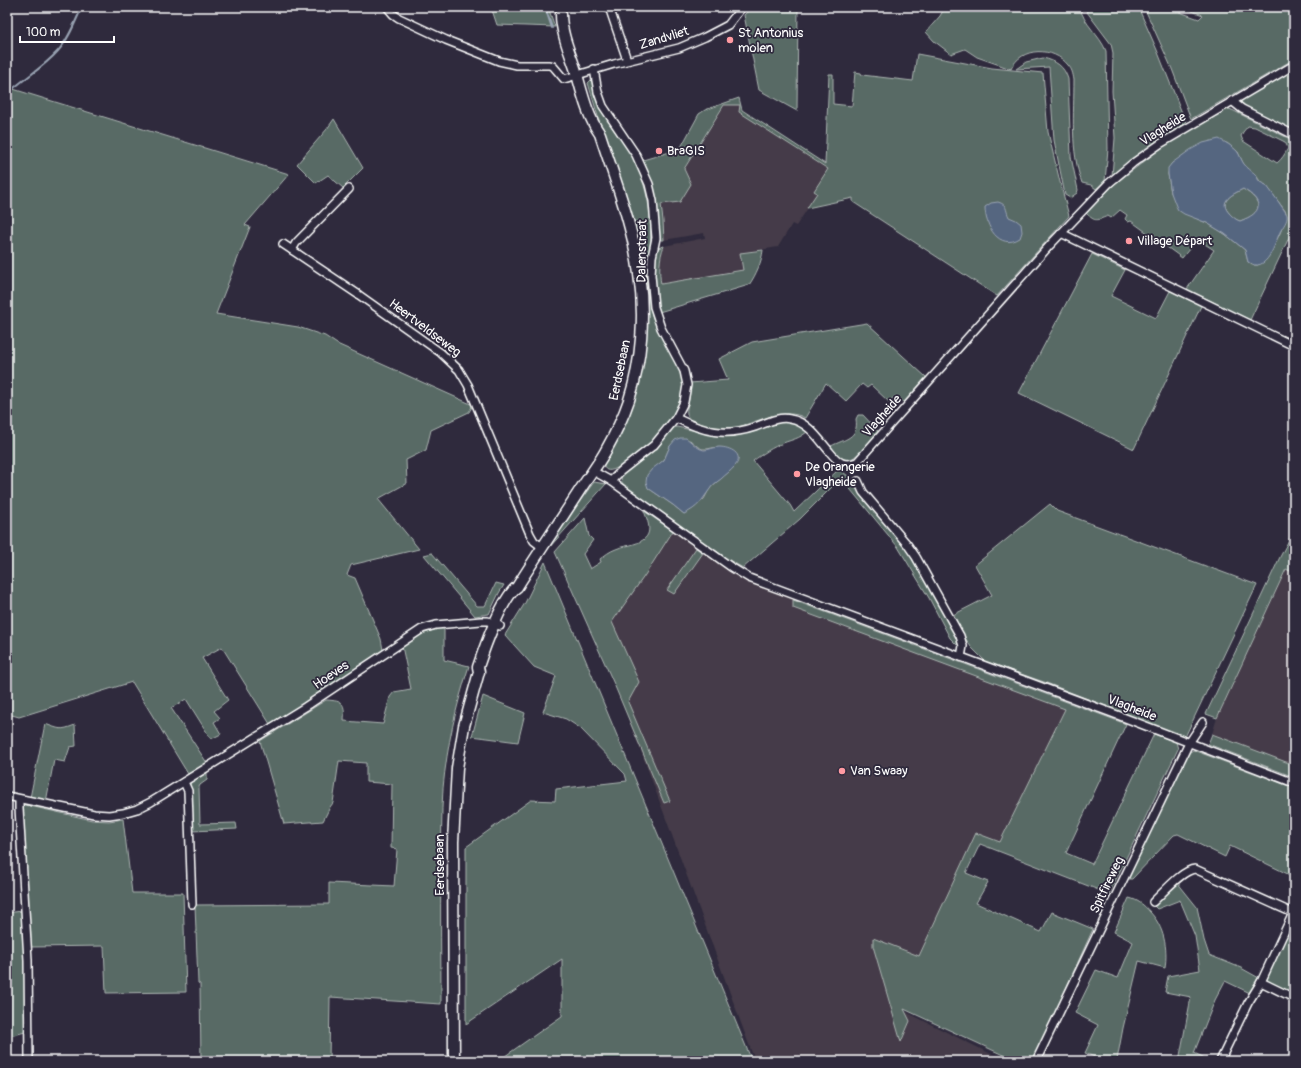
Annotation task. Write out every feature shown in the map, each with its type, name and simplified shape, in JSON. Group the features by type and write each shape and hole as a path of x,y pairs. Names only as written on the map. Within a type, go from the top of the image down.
{"main road":[{"name":"Eerdsebaan","path":"454,1061 453,842 457,768 464,726 479,672 482,669 498,625 517,592 518,587 542,547 604,454 618,427 629,400 640,345 642,318 640,274 634,245 600,134 596,129 589,112 580,74 561,22 560,11"}],"street":[{"name":"Zandvliet","path":"387,7 399,18 446,40 499,61 517,65 550,65 553,66 564,79 627,60 679,48 712,34 728,25 742,7"},
{"path":"609,7 627,60"},
{"name":"Vlagheide","path":"676,418 700,429 730,432 749,429 780,419 790,419 802,422 840,463 855,463 1061,233 1108,184 1132,163 1160,144 1294,65"},
{"name":"Dalenstraat","path":"594,69 598,92 602,104 640,161 650,184 654,201 656,238 652,257 651,275 654,307 661,328 684,371 687,385 684,402 676,418 654,445 621,471 611,482"},
{"path":"1232,101 1242,109 1294,135"},
{"path":"292,250 296,243 349,189"},
{"path":"1061,233 1294,346"},
{"name":"Heertveldseweg","path":"283,244 435,348 460,370 468,385 530,534 534,541 542,547"},
{"name":"Vlagheide","path":"593,471 749,578 1294,783"},
{"path":"858,481 863,492 907,544 924,570 960,636 963,646 961,657"},
{"name":"Hoeves","path":"7,796 94,814 109,815 137,809 184,782 305,707 422,629 436,625 481,621 488,621 498,625"},
{"name":"Spitfireweg","path":"1036,1061 1189,743 1203,722"},
{"path":"184,782 188,791 192,904"},
{"path":"19,799 28,960 29,1061"},
{"path":"1153,902 1183,873 1191,869 1195,869 1293,912 1261,982 1248,1003 1220,1061"},
{"path":"1261,982 1294,998"}],"shaded area":[{"path":"724,105 740,105 740,112 828,169 815,191 818,193 796,226 792,224 778,247 741,253 743,270 661,284 660,263 664,246 705,238 704,233 664,240 660,204 680,202 684,169"},
{"name":"Van Swaay","path":"674,530 741,578 1071,705 1001,847 978,838 919,960 882,953 904,1011 1005,1061 755,1061 641,751 614,684 616,682 596,628"},
{"path":"1286,569 1294,573 1294,765 1212,734 1217,718"}],"green space":[{"path":"491,7 548,7 555,27 497,25"},
{"path":"759,7 798,7 797,111 759,90 744,15 749,10"},
{"path":"945,7 1080,7 1084,19 1100,40 1106,51 1108,149 1105,181 1096,189 1091,185 1082,183 1078,170 1074,145 1074,80 1069,67 1062,59 1046,52 1030,53 1022,56 1016,61 1011,69 977,57 965,49 951,54 934,41 926,32 940,16"},
{"path":"1085,7 1138,7 1186,123 1160,140 1112,176 1115,138 1112,91 1113,53 1111,44 1087,12"},
{"path":"1144,7 1166,7 1199,19 1203,15 1181,7 1294,7 1294,59 1191,119 1172,69"},
{"path":"917,54 992,68 1043,73 1048,132 1069,216 997,296 853,202 853,198 807,208 817,193 814,191 828,169 739,112 740,105 724,105 684,169 691,184 680,202 661,204 664,240 658,238 655,198 643,160 680,149 699,114 705,110 739,98 742,110 825,164 829,74 833,74 833,104 852,106 855,72 861,73 862,75 913,81"},
{"path":"1043,58 1062,67 1068,79 1071,157 1078,190 1077,193 1070,198 1065,195 1054,140 1049,67 1016,69 1026,62"},
{"path":"1294,68 1294,134 1243,107 1241,99"},
{"path":"591,80 599,105 608,121 631,154 644,184 648,200 651,227 649,290 652,315 676,364 683,382 684,390 683,397 677,411 653,441 625,464 609,470 605,468 604,460 623,422 646,317 611,160 588,83"},
{"path":"13,89 289,174 245,225 250,227 216,314 298,327 325,336 337,344 473,405 469,412 431,430 426,450 406,460 407,483 378,499 419,549 351,565 347,575 355,578 381,639 383,650 328,688 270,724 222,647 202,658 228,700 214,711 220,718 214,722 221,734 211,739 186,699 171,708 207,763 188,774 132,682 19,717 12,715 7,728 7,95"},
{"path":"1226,108 1294,141 1294,227 1250,320 1187,289 1214,250 1197,239 1182,258 1131,221 1128,222 1125,219 1127,215 1120,210 1111,218 1108,216 1098,220 1091,218 1085,212 1116,183 1172,140","holes":["1248,126 1255,127 1285,142 1288,148 1277,163 1243,141 1241,136","1227,143 1238,152 1243,163 1256,175 1261,183 1266,185 1286,212 1279,235 1258,265 1252,265 1248,262 1245,250 1225,234 1197,219 1171,193 1168,174 1172,163"]},
{"path":"334,119 363,168 343,188 328,175 316,183 297,164"},
{"path":"1243,189 1255,198 1258,207 1257,211 1248,218 1240,221 1230,214 1225,205 1228,198"},
{"path":"664,246 660,265 661,284 743,270 740,253 763,250 758,268 749,285 659,312 654,279 654,262 658,248"},
{"path":"1092,254 1125,270 1111,296 1156,318 1170,291 1201,306 1134,449 1019,393"},
{"path":"867,323 926,377 904,402 894,397 889,402 871,385 867,388 862,384 846,401 826,383 805,418 797,415 781,414 739,427 727,428 701,425 689,419 687,411 690,395 690,383 728,380 719,359 752,342"},
{"path":"858,415 863,415 878,431 857,455 852,459 843,460 831,446 853,434"},
{"path":"788,421 801,426 807,432 798,438 775,447 753,461 790,505 794,512 839,469 848,476 906,547 958,637 957,645 950,638 929,598 898,547 841,478 800,519 743,568 729,560 626,487 622,482 622,475 649,454 673,428 677,427 715,435","holes":["690,440 702,449 717,447 734,467 710,488 704,499 684,514 648,488 659,464 664,460 670,446"]},
{"path":"594,482 606,484 548,549 547,546"},
{"path":"1050,504 1057,511 1257,585 1185,737 1044,682 986,662 971,647 951,616 992,595 975,565"},
{"path":"644,511 673,531 645,575 612,622 639,682 628,702 670,801 664,803 614,684 555,552 585,518 589,536 593,540 583,554 590,569 601,562 600,559 612,551 634,544 648,535 649,526"},
{"path":"1291,536 1294,538 1294,573 1286,569 1217,718 1206,714 1280,557"},
{"path":"696,548 703,553 674,594 667,590"},
{"path":"432,553 477,606 485,606 496,583 504,585 489,614 475,616 424,555"},
{"path":"545,562 752,1061 498,1061 562,1016 562,959 466,1024 466,847 531,800 555,801 556,789 627,781 625,774 580,728 566,719 543,712 556,676 534,667 505,635 525,603"},
{"path":"793,600 1126,724 1066,853 1092,864 1154,734 1176,742 1178,749 1109,894 980,844 966,873 988,882 976,903 1041,932 1052,912 1093,929 1033,1061 1016,1061 904,1009 910,1021 901,1042 873,946 873,938 919,956 976,833 1000,842 1065,709 793,608"},
{"path":"444,628 444,660 469,666 453,726 443,788 441,1004 330,997 329,1061 201,1061 200,984 198,983 195,905 329,904 329,883 394,886 397,849 391,848 392,784 366,782 366,763 339,761 333,803 323,821 284,824 260,741 326,700 337,701 342,704 344,710 344,721 383,724 390,697 394,692 411,689 402,646 422,634"},
{"path":"483,696 525,713 518,742 472,736"},
{"path":"45,724 60,729 75,725 76,746 70,747 65,762 54,760 46,802 30,798"},
{"path":"1212,734 1294,765 1294,777 1208,744"},
{"path":"1193,750 1294,788 1294,877 1230,846 1225,857 1178,834 1174,835 1132,879 1126,879 1187,754"},
{"path":"207,773 207,780 199,787 200,824 236,823 237,829 192,831 190,783"},
{"path":"21,804 92,820 109,821 123,819 132,893 183,893 186,992 106,993 104,946 31,947"},
{"path":"1177,882 1197,907 1204,940 1209,955 1241,968 1259,978 1250,993 1225,981 1215,1000 1194,1053 1212,1061 1179,1061 1191,997 1165,992 1168,976 1200,970 1195,936 1180,900 1157,909 1153,905"},
{"path":"1129,898 1135,900 1148,909 1159,924 1165,945 1165,968 1139,961 1123,1028 1117,1060 1119,1061 1104,1061 1085,1053 1098,1025 1075,1013 1096,970 1118,978 1133,942 1114,932"},
{"path":"22,911 25,969 25,1032 7,1037 7,913"},
{"path":"1294,920 1294,994 1264,980"}],"water":[{"path":"1219,139 1235,149 1245,165 1255,174 1260,182 1266,185 1287,215 1286,221 1273,250 1265,261 1260,264 1255,265 1248,262 1245,250 1225,234 1207,223 1184,214 1178,210 1176,206 1171,193 1168,168 1172,163 1190,150 1203,143","holes":["1243,189 1250,193 1257,202 1257,211 1248,218 1239,221 1226,209 1226,202 1228,198"]},
{"path":"998,202 1005,206 1009,217 1021,224 1022,232 1020,238 1012,241 1006,241 1000,239 991,229 985,207 991,203"},
{"path":"686,438 697,447 704,450 717,447 728,448 735,452 738,458 738,462 735,466 712,486 693,509 684,514 648,488 646,482 647,475 664,460 670,446 675,440"}],"waterway":[{"path":"7,94 46,63 58,51 69,36 82,7"},
{"path":"545,7 552,28"}],"place":[{"name":"St Antonius molen","path":"730,40"},
{"name":"BraGIS","path":"659,151"},
{"name":"Village Départ","path":"1129,241"},
{"name":"De Orangerie Vlagheide","path":"797,474"},
{"name":"Van Swaay","path":"842,771"}]}
